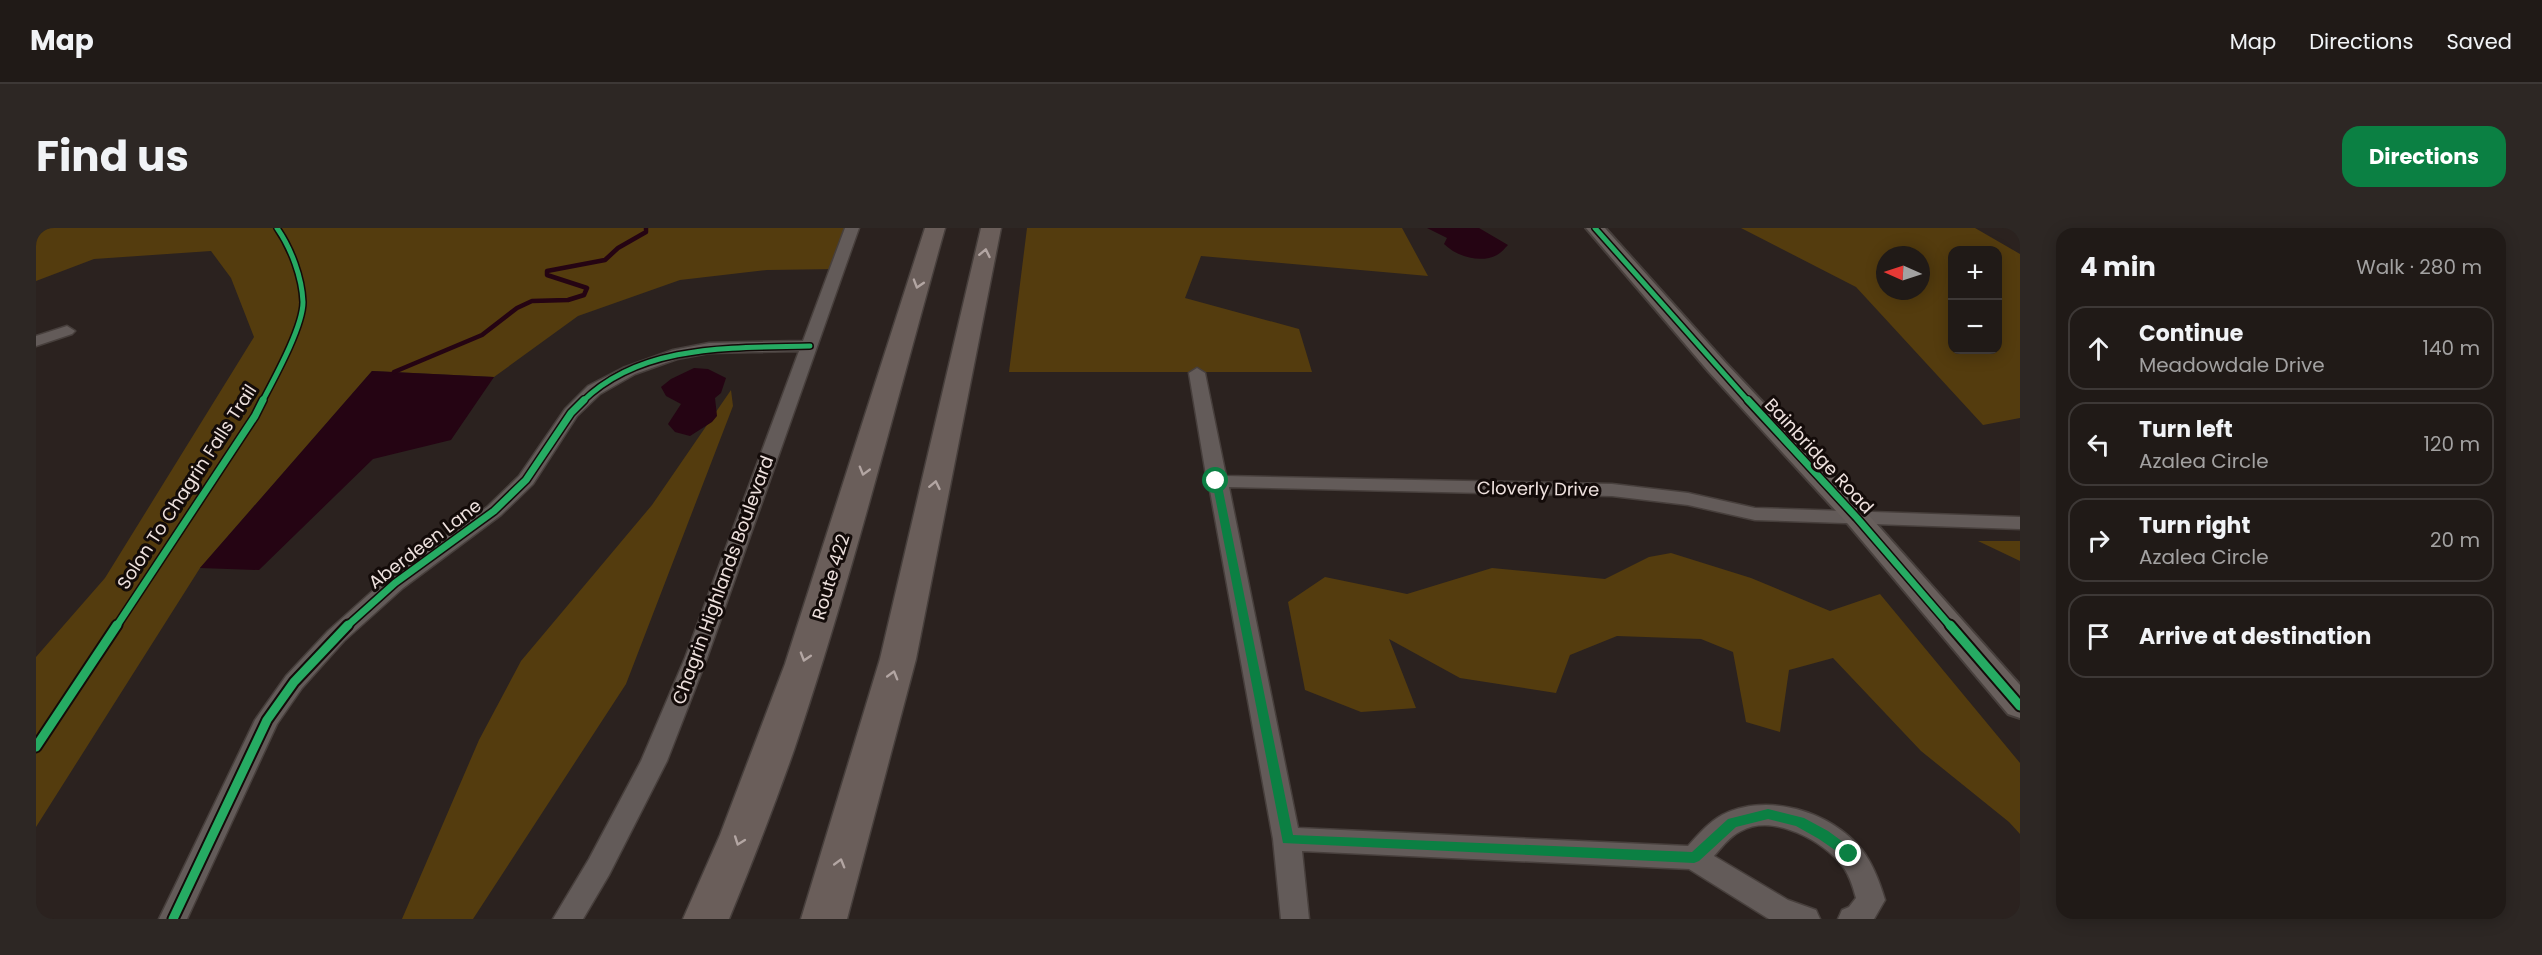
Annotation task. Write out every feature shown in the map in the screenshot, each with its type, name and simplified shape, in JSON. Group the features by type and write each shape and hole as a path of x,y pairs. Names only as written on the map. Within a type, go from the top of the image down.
{"highway":[{"name":"Route 422","path":"706,919 731,864 799,679 859,487 899,344 935,228"},
{"path":"824,919 898,659 991,228"}],"street":[{"name":"Chagrin Highlands Boulevard","path":"567,919 599,867 654,761 696,657 852,228"},
{"name":"Bainbridge Road","path":"1595,228 1717,368 1857,518 2020,705"},
{"path":"36,341 66,331"},
{"name":"Aberdeen Lane","path":"172,919 267,720 294,682 336,636 395,583 494,511 526,480 571,413 594,390 629,371 672,355 709,348 810,346"},
{"path":"1197,373 1287,840 1295,919"},
{"name":"Cloverly Drive","path":"1216,481 1612,490 1688,499 1755,514 2020,523"},
{"path":"1694,858 1732,822 1768,814 1799,821 1824,835 1849,854 1864,877 1871,900 1859,916 1852,919"},
{"path":"1287,840 1694,858 1779,910 1806,919"}],"shaded area":[{"path":"36,228 852,228 838,269 767,270 680,280 578,316 494,377 372,371 200,568 36,827 36,657 105,578 254,337 231,278 211,251 94,259 36,281"},
{"path":"1027,228 1402,228 1428,276 1201,256 1185,298 1299,329 1312,372 1009,372"},
{"path":"1427,228 1479,228 1508,245 1490,258 1476,259 1455,252 1444,244 1447,238"},
{"path":"1741,228 1975,228 2020,254 2020,418 1983,425 1856,287"},
{"path":"694,368 708,369 726,378 721,393 715,398 717,416 712,422 690,436 675,432 668,424 681,404 666,396 661,387 671,379"},
{"path":"372,371 494,377 451,440 373,459 259,570 200,568"},
{"path":"731,390 733,406 626,684 473,919 402,919 479,740 521,661 652,505"},
{"path":"1978,541 2020,541 2020,561"},
{"path":"1671,553 1751,578 1830,611 1880,594 2020,763 2020,834 2009,822 1921,751 1833,658 1789,670 1780,732 1746,722 1733,652 1701,639 1617,636 1570,655 1556,693 1460,678 1389,639 1416,708 1361,712 1305,690 1288,602 1325,577 1407,594 1492,568 1605,579 1649,557"}],"waterway":[{"path":"394,372 482,335 517,308 532,301 568,300 584,295 587,288 547,275 547,271 605,260 618,248 646,232 646,228"}],"cycle path":[{"name":"Solon To Chagrin Falls Trail","path":"36,747 255,416 291,344 303,304 298,275 287,242 277,228"},
{"path":"1595,228 1717,367 1857,518 2020,706"},
{"path":"173,919 267,720 294,682 336,636 395,583 494,511 526,480 571,413 594,390 629,371 673,355 709,348 810,346"}],"route":[{"path":"1216,481 1287,840 1694,858 1732,822 1768,814 1799,821 1824,835 1849,854"}]}
